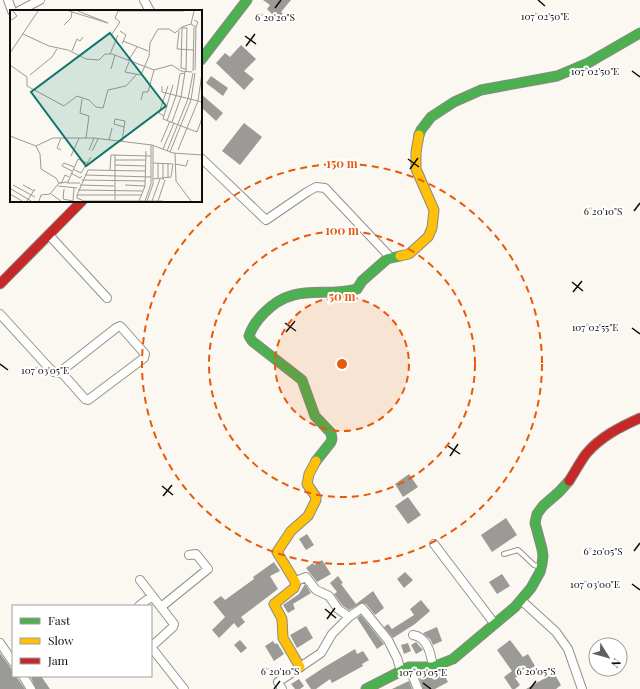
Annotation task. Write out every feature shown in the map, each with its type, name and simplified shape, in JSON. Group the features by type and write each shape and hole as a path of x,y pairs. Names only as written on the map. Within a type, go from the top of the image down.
{"street":[{"path":"8,0 12,10"},
{"path":"21,10 40,0"},
{"path":"144,0 149,10"},
{"path":"202,59 247,0"},
{"path":"300,667 283,638 282,619 274,604 296,585 296,581 277,552 291,530 308,516 312,509 316,497 307,484 308,474 332,440 332,436 329,431 317,420 306,387 302,380 252,341 249,336 250,332 262,315 275,303 284,298 298,294 349,291 357,288 362,281 387,259 407,255 428,237 432,228 434,210 416,169 416,152 418,138 428,120 454,102 481,90 557,76 570,71 588,63 640,33"},
{"path":"202,159 266,220 316,187 325,188 391,258"},
{"path":"0,284 81,202"},
{"path":"49,234 107,298"},
{"path":"0,314 54,372 60,372 120,326 145,354 144,358 88,400 85,399 60,372"},
{"path":"366,689 405,669 433,667 453,659 494,623 509,613 521,600 542,568 544,557 543,551 535,526 538,512 544,504 563,488 595,443 640,418"},
{"path":"434,544 494,623"},
{"path":"161,607 208,569 196,554 189,555"},
{"path":"296,581 306,576 316,590 329,596 338,609 349,617"},
{"path":"140,580 174,624 173,627 152,646"},
{"path":"140,605 152,596"},
{"path":"521,600 556,632 568,649 582,689"},
{"path":"282,689 278,682 321,653 332,634 349,617 361,609 364,609 388,640 397,658 418,689"},
{"path":"413,635 422,638 431,656 433,667"},
{"path":"0,643 12,661"},
{"path":"152,648 184,689"},
{"path":"24,677 31,689"}],"lane":[{"path":"504,554 518,550 534,565 542,568"}],"building":[{"path":"263,0 291,0 281,12 283,14 278,20 267,9 270,5"},
{"path":"241,45 256,59 244,71 254,79 244,90 216,63 225,53 230,57"},
{"path":"211,76 228,88 223,96 206,83"},
{"path":"202,95 223,113 216,121 202,108"},
{"path":"244,123 262,137 240,165 222,151"},
{"path":"409,474 418,487 403,497 395,484"},
{"path":"408,497 421,515 408,524 395,506"},
{"path":"506,518 517,535 492,552 481,535"},
{"path":"307,534 314,545 306,550 299,539"},
{"path":"322,560 331,574 317,582 306,568 313,563 314,565"},
{"path":"274,562 280,571 270,576 278,589 241,617 245,622 238,628 234,623 219,638 212,630 225,617 213,602 221,596 225,600"},
{"path":"405,572 413,580 404,588 397,579"},
{"path":"502,574 510,586 497,594 489,582"},
{"path":"338,576 343,583 341,584 356,604 373,591 384,608 375,615 366,604 362,603 349,610 342,605 334,594 337,592 330,583"},
{"path":"305,584 311,593 293,604 295,609 288,613 283,605 299,594"},
{"path":"421,600 430,611 415,624 393,638 384,627 388,624 392,629 414,615 410,609"},
{"path":"361,615 384,644 377,649 357,618"},
{"path":"306,626 313,638 297,648 290,635"},
{"path":"437,627 442,641 433,645 430,639 423,633"},
{"path":"240,640 247,648 241,653 234,645"},
{"path":"510,640 523,657 528,654 535,666 515,678 520,685 515,689 512,689 504,677 512,671 497,650"},
{"path":"273,641 275,644 277,643 284,654 274,661 265,646"},
{"path":"416,642 423,650 416,654 411,645"},
{"path":"408,643 411,651 404,654 401,645"},
{"path":"355,649 357,654 363,651 369,660 362,664 363,666 332,683 330,679 316,689 311,689 305,680"},
{"path":"0,653 12,670 12,677 17,677 25,689 0,689"},
{"path":"442,671 448,682 435,689 423,689 418,674 425,674 426,677"},
{"path":"554,673 561,685 556,689 526,689"},
{"path":"42,677 50,689 36,689 31,678"},
{"path":"299,679 304,686 300,689 295,689 291,684"},
{"path":"409,681 412,689 392,689"}],"traffic: fast":[{"path":"202,59 247,0"},
{"path":"419,135 431,117 454,102 481,90 557,76 588,63 640,33"},
{"path":"316,461 331,442 331,433 315,416 302,380 252,341 249,336 250,333 259,318 275,303 286,297 297,294 357,289 362,281 387,259 400,256"},
{"path":"366,689 409,667 433,667 453,659 515,607 531,588 540,572 542,564 542,549 535,523 537,514 543,506 569,481"}],"traffic: slow":[{"path":"400,256 409,254 428,237 432,228 434,210 416,169 416,152 419,135"},
{"path":"300,667 283,638 282,619 274,604 294,588 296,583 277,552 291,531 308,516 316,500 316,497 307,484 309,474 316,461"}],"traffic: jam":[{"path":"0,284 81,202"},
{"path":"569,481 586,454 598,442 618,429 640,418"}]}
